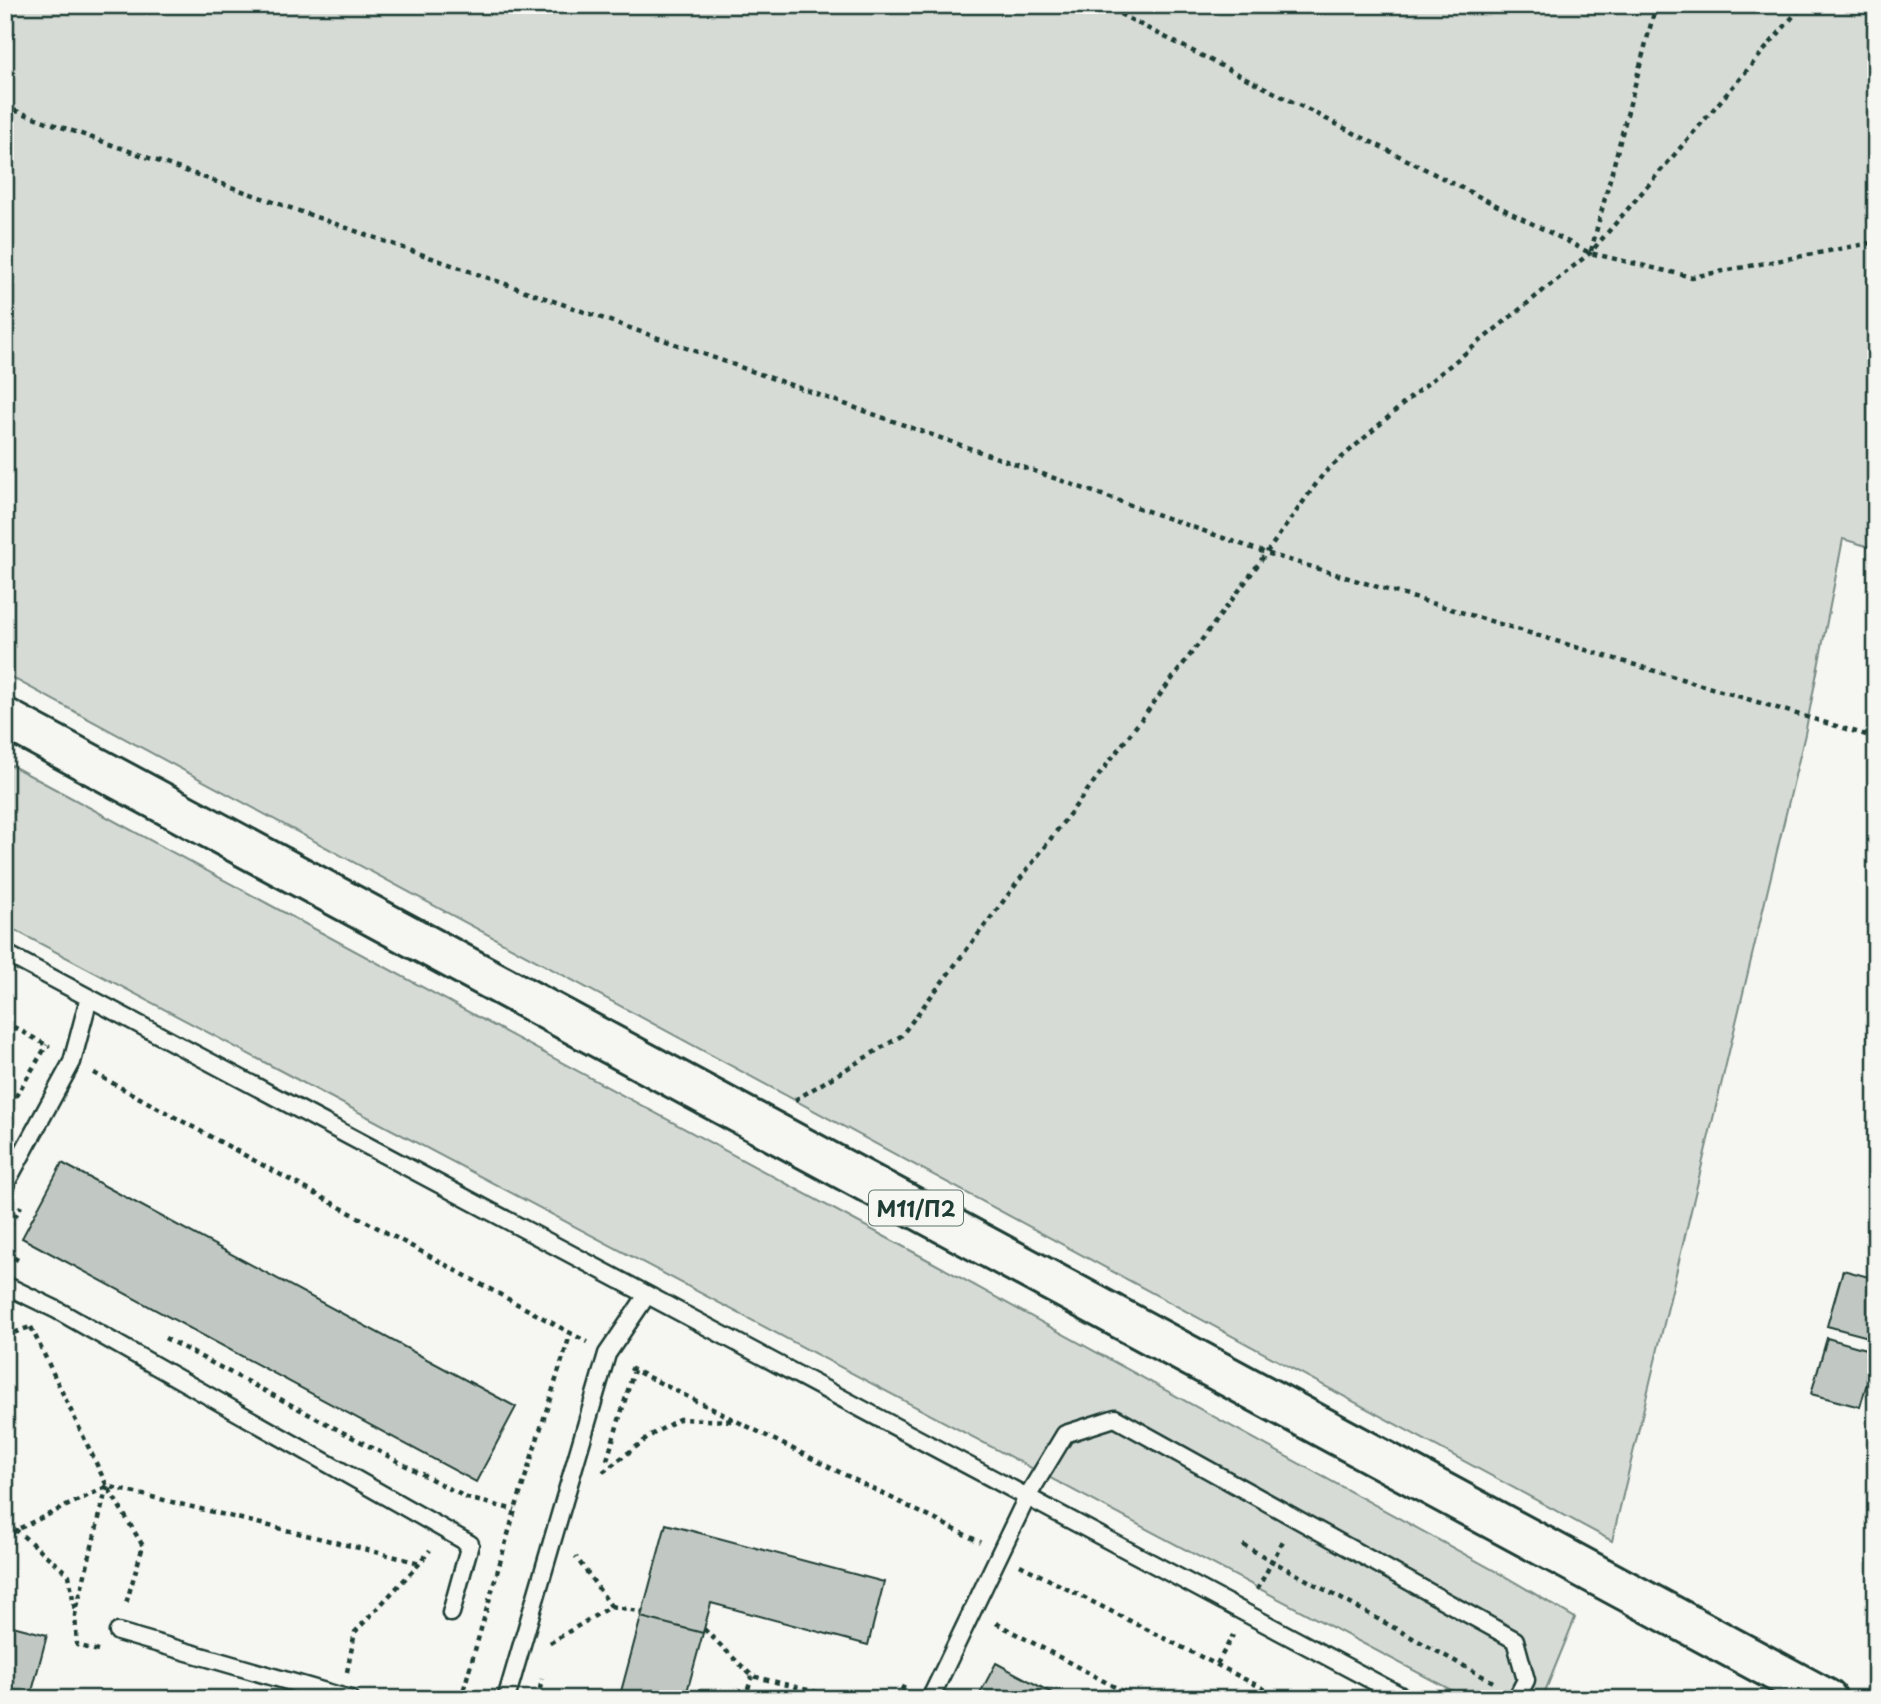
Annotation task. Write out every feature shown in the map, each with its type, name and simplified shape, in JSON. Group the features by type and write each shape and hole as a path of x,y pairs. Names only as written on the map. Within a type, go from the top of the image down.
{"highway":[{"name":"М11/П2","path":"5,718 1827,1699"}],"lane":[{"path":"5,953 1407,1699"},
{"path":"5,1185 72,1062 89,998"},
{"path":"7,1285 57,1310 470,1544 452,1613"},
{"path":"506,1699 607,1354 647,1295"},
{"path":"930,1699 1027,1497 1065,1434 1115,1418 1516,1640 1526,1679 1517,1697"},
{"path":"118,1632 346,1698"}],"path":[{"path":"1102,5 1590,253 1692,277 1876,242"},
{"path":"1590,253 1656,5"},
{"path":"757,1122 901,1036 1324,473 1417,392 1590,253 1804,5"},
{"path":"5,107 1266,553 1876,738"},
{"path":"5,1022 48,1045 72,1062 571,1332 634,1370 1001,1552 1021,1566 1284,1699"},
{"path":"5,1114 48,1045"},
{"path":"5,1253 30,1266"},
{"path":"7,1285 31,1326 107,1486 143,1546 118,1632"},
{"path":"461,1699 515,1510 571,1332"},
{"path":"163,1337 467,1498 515,1510"},
{"path":"603,1472 653,1434 680,1419 737,1421"},
{"path":"75,1615 107,1486"},
{"path":"5,1541 16,1530 107,1486 420,1563"},
{"path":"346,1698 355,1632 420,1563 467,1498"},
{"path":"5,1528 16,1530 69,1575 77,1645 104,1652"},
{"path":"1243,1545 1517,1697"},
{"path":"576,1557 611,1606"},
{"path":"550,1643 611,1606 643,1612"},
{"path":"993,1622 1137,1699"},
{"path":"704,1629 752,1676 844,1699"},
{"path":"745,1699 752,1676"}],"shaded area":[{"path":"5,5 1876,5 1876,549 1843,539 1805,734 1612,1541 5,674"},
{"path":"5,762 930,1261 1508,1578 1575,1618 1542,1699 1468,1699 5,925"}],"building":[{"path":"62,1163 516,1407 476,1482 22,1238"},
{"path":"1843,1270 1876,1279 1876,1339 1827,1326"},
{"path":"1827,1338 1876,1352 1860,1407 1811,1394"},
{"path":"666,1524 884,1582 868,1645 711,1603 703,1633 641,1617"},
{"path":"641,1617 703,1633 685,1699 619,1699"},
{"path":"5,1624 47,1635 30,1699 5,1699"},
{"path":"996,1663 1063,1699 977,1699"}]}
